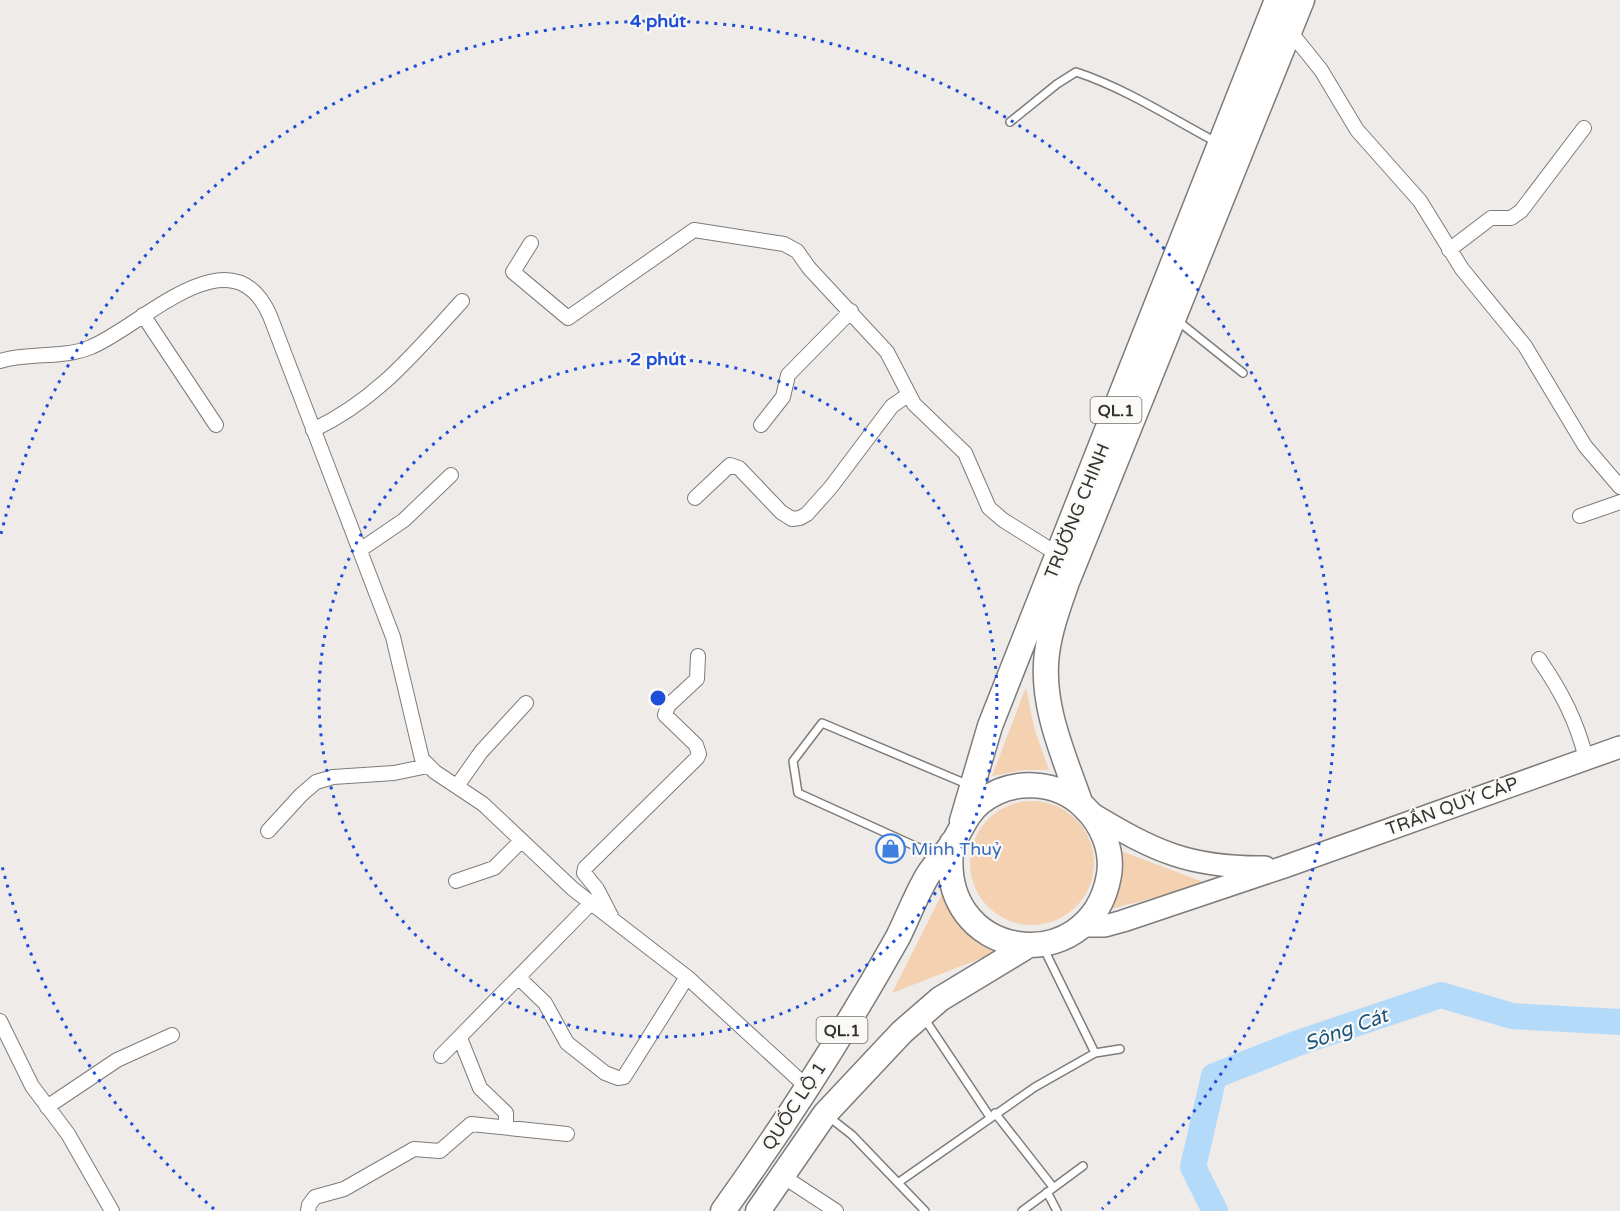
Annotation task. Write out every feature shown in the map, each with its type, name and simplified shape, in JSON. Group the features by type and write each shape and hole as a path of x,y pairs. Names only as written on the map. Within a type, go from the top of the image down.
{"highway":[{"name":"TRƯỜNG CHINH","path":"1085,808 1060,747 1048,694 1046,670 1049,643 1067,582 1302,0"},
{"name":"TRƯỜNG CHINH","path":"951,841 990,726 1221,145 1275,1"},
{"name":"QL.1","path":"1024,785 1054,788 1085,808 1106,840 1110,871 1101,901 1082,926 1063,938 1035,945 993,937 965,914 950,880 951,841 977,806 995,793 1024,785"},
{"name":"QUỐC LỘ 1","path":"723,1211 808,1088 898,935 924,880 951,841"},
{"name":"QUỐC LỘ 1","path":"758,1211 784,1177 825,1114 863,1071 921,1013 952,991 1035,945"}],"main road":[{"name":"TRẦN QUÝ CÁP","path":"1082,926 1104,926 1284,867 1620,747"},
{"name":"TRẦN QUÝ CÁP","path":"1085,808 1143,844 1188,861 1220,867 1284,867"}],"street":[{"path":"1275,1 1289,32 1321,70 1356,130 1420,201 1449,250 1526,346 1585,446 1620,487"},
{"path":"1449,250 1491,218 1511,218 1521,211 1584,128"},
{"path":"531,243 513,272 568,318 623,278 699,229 791,246 887,352 914,404 965,453 989,508 1003,520 1059,555"},
{"path":"0,361 23,355 84,350 199,284 227,280 255,291 267,310 343,513 360,550 393,637 406,685 418,750 428,766 483,804 591,903 687,977 808,1088"},
{"path":"313,430 341,417 381,387 462,300"},
{"path":"761,425 783,397 788,375 851,311"},
{"path":"143,315 216,425"},
{"path":"695,498 730,465 739,468 787,516 800,518 831,488 892,406 908,395"},
{"path":"360,550 404,520 451,475"},
{"path":"1580,516 1620,502"},
{"path":"613,920 597,889 584,873 585,868 697,758 699,754 696,745 665,715 668,706 697,679 698,656"},
{"path":"1539,659 1566,701 1578,727 1586,759"},
{"path":"457,786 482,753 526,703"},
{"path":"268,831 316,782 333,777 394,772 428,766"},
{"path":"456,881 494,868 521,841"},
{"path":"441,1056 591,903"},
{"path":"519,978 545,1003 567,1043 605,1073 618,1078 624,1077 687,977"},
{"path":"0,1021 32,1086 68,1134 112,1211"},
{"path":"47,1107 117,1060 172,1035"},
{"path":"460,1038 480,1088 506,1113 506,1126"},
{"path":"308,1211 315,1197 344,1189 414,1149 440,1151 471,1124 567,1134"},
{"path":"784,1177 836,1211"}],"lane":[{"path":"1010,122 1057,84 1076,72 1126,94 1221,145"},
{"path":"1174,318 1243,373"},
{"path":"951,841 798,793 793,761 822,723 971,786"},
{"path":"1035,945 1095,1053"},
{"path":"921,1013 993,1115 1050,1190 1057,1211"},
{"path":"899,1182 993,1115 1095,1053 1120,1049"},
{"path":"825,1114 852,1135 926,1211"},
{"path":"1022,1211 1083,1166"}],"shaded area":[{"path":"1026,687 1034,728 1049,770 1024,770 992,776"},
{"path":"1032,801 1056,805 1076,819 1090,839 1094,863 1090,887 1076,907 1056,921 1032,925 1008,921 988,907 974,887 970,863 974,839 988,819 1008,805"},
{"path":"1118,850 1209,884 1106,910 1120,886"},
{"path":"942,894 965,928 979,940 1000,951 892,993"}],"waterway":[{"name":"Sông Cát","path":"1215,1211 1193,1167 1214,1076 1298,1043 1441,995 1512,1016 1620,1022"}],"place":[{"name":"Minh Thuỷ","path":"890,849"}]}
